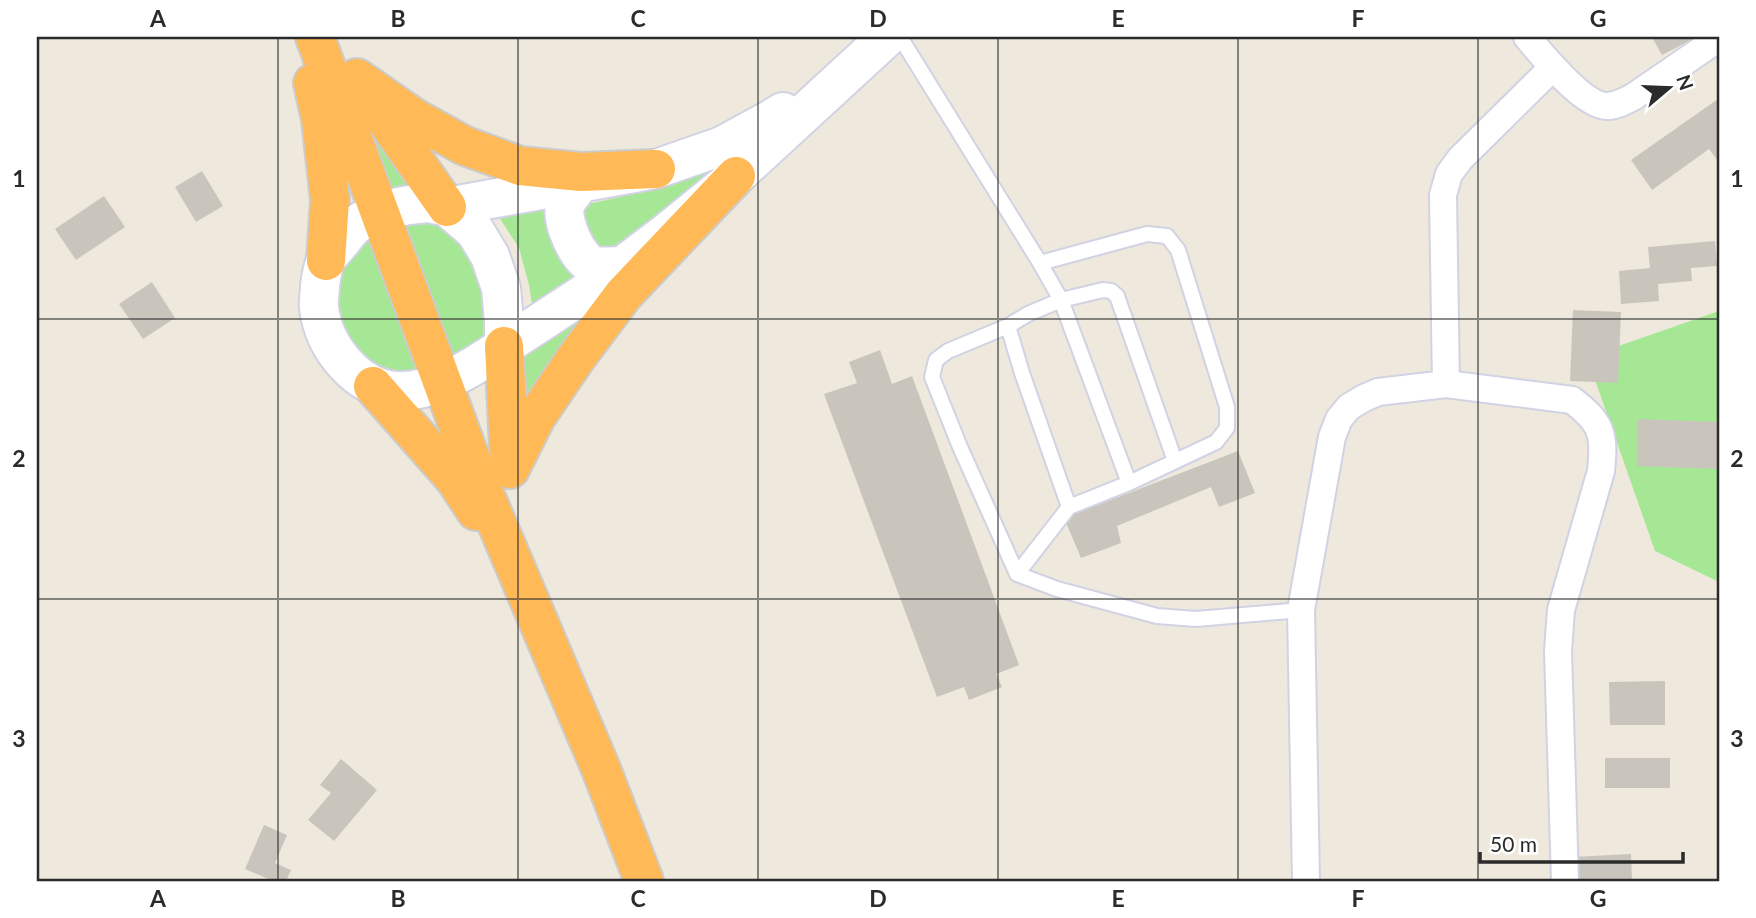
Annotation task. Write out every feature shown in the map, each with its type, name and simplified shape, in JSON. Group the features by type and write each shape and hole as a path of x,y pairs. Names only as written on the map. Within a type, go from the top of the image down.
{"highway":[{"path":"303,37 321,119 330,200 326,261"},
{"path":"315,37 478,479 601,769 644,881"},
{"path":"332,37 357,78 447,207"},
{"path":"357,78 416,119 465,146 520,166 581,172 656,169"},
{"path":"510,470 536,417 624,294 736,176"},
{"path":"504,346 517,574"},
{"path":"373,386 455,479 517,574"}],"main road":[{"path":"889,39 736,176 598,284 461,373 420,389 398,391 373,386 342,361 327,337 319,307 326,261 355,225 380,211 404,205 428,204 447,207 656,169 722,146 770,120 889,39"},
{"path":"580,183 565,206 566,224 572,242 586,261 596,266 621,266"},
{"path":"447,207 475,231 490,256 501,288 504,346"}],"street":[{"path":"1527,37 1553,67 1592,102 1606,106 1633,97 1719,38"},
{"path":"1446,384 1443,195 1449,174 1460,159 1553,67"},
{"path":"1306,881 1301,610 1332,437 1339,419 1349,407 1364,398 1378,392 1446,384 1572,400 1597,424 1603,448 1601,471 1561,610 1558,651 1565,881"}],"lane":[{"path":"889,39 1040,263 1061,300 1129,483"},
{"path":"1017,574 1069,507 1129,483 1216,442 1227,428 1227,407 1178,250 1167,236 1147,234 1040,263"},
{"path":"1175,461 1117,296 1111,290 1061,300 1028,314 1007,327 948,351 936,360 932,377 1017,574 1056,589 1157,616 1196,619 1301,610"},
{"path":"1007,327 1069,507"}],"green space":[{"path":"343,79 425,192 389,199"},
{"path":"714,169 695,197 533,311 519,248 497,214 593,203 642,192"},
{"path":"438,220 471,237 494,323 472,348 445,362 392,223"},
{"path":"375,236 426,372 391,376 360,362 329,302 346,264 360,246"},
{"path":"611,286 517,418 520,350"},
{"path":"1719,311 1719,582 1655,551 1587,357"}],"building":[{"path":"1652,37 1697,37 1662,55"},
{"path":"1718,99 1718,161 1709,149 1652,190 1631,160"},
{"path":"202,171 223,206 196,222 175,187"},
{"path":"104,196 125,227 76,260 55,229"},
{"path":"1715,241 1717,266 1691,268 1692,281 1658,284 1659,301 1621,304 1619,271 1650,268 1648,247"},
{"path":"152,282 175,318 143,339 119,304"},
{"path":"1573,310 1621,312 1618,383 1570,381"},
{"path":"880,350 892,384 912,376 1019,665 996,674 1002,687 969,700 964,687 937,697 824,394 857,383 849,362"},
{"path":"1638,419 1719,422 1719,469 1637,466"},
{"path":"1238,451 1255,493 1219,507 1211,487 1117,526 1121,543 1081,558 1064,518"},
{"path":"1665,681 1665,725 1610,725 1609,682"},
{"path":"1605,758 1670,758 1670,788 1605,788"},
{"path":"341,759 377,790 334,841 308,820 331,793 320,785"},
{"path":"264,825 287,835 275,863 291,870 286,881 273,881 245,869"},
{"path":"1631,854 1632,881 1574,881 1572,857"}]}
